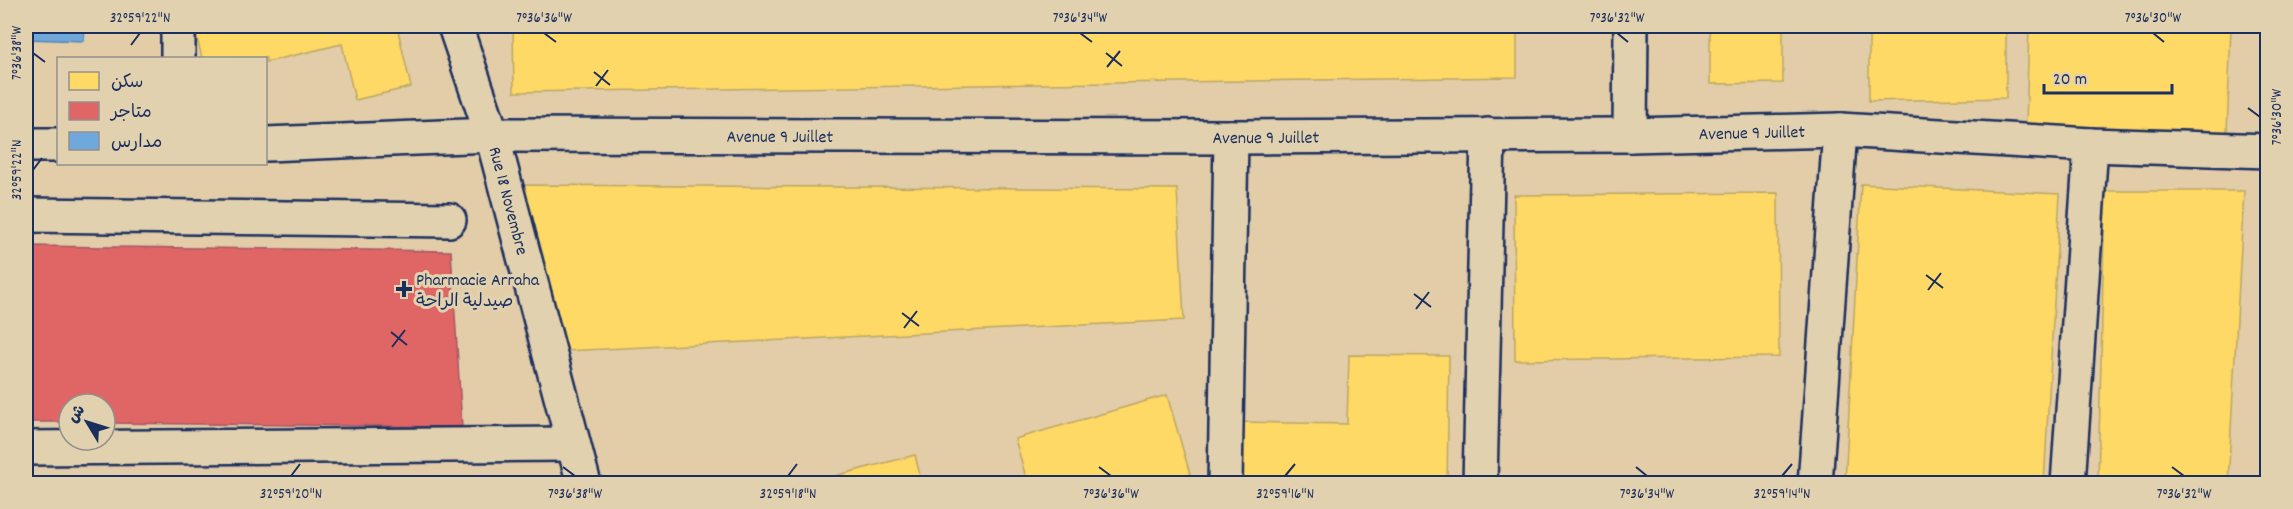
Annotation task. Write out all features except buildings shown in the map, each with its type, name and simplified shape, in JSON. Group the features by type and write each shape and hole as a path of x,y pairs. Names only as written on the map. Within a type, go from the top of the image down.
{"street":[{"path":"178,26 178,57"},
{"name":"Rue 18 Novembre","path":"455,26 492,135 584,483"},
{"path":"1630,135 1632,26"},
{"path":"1815,483 1840,130"},
{"name":"Avenue 9 Juillet","path":"267,144 492,135 1231,137 1630,135 1840,130 2091,145 2268,151"},
{"path":"1480,483 1488,135"},
{"path":"1225,483 1231,137"},
{"path":"26,145 57,145"},
{"path":"2068,483 2091,145"},
{"path":"26,215 449,220"},
{"path":"26,448 573,444"}],"place":[{"name":"Pharmacie Arraha صيدلية الراحة","path":"404,289"}]}
